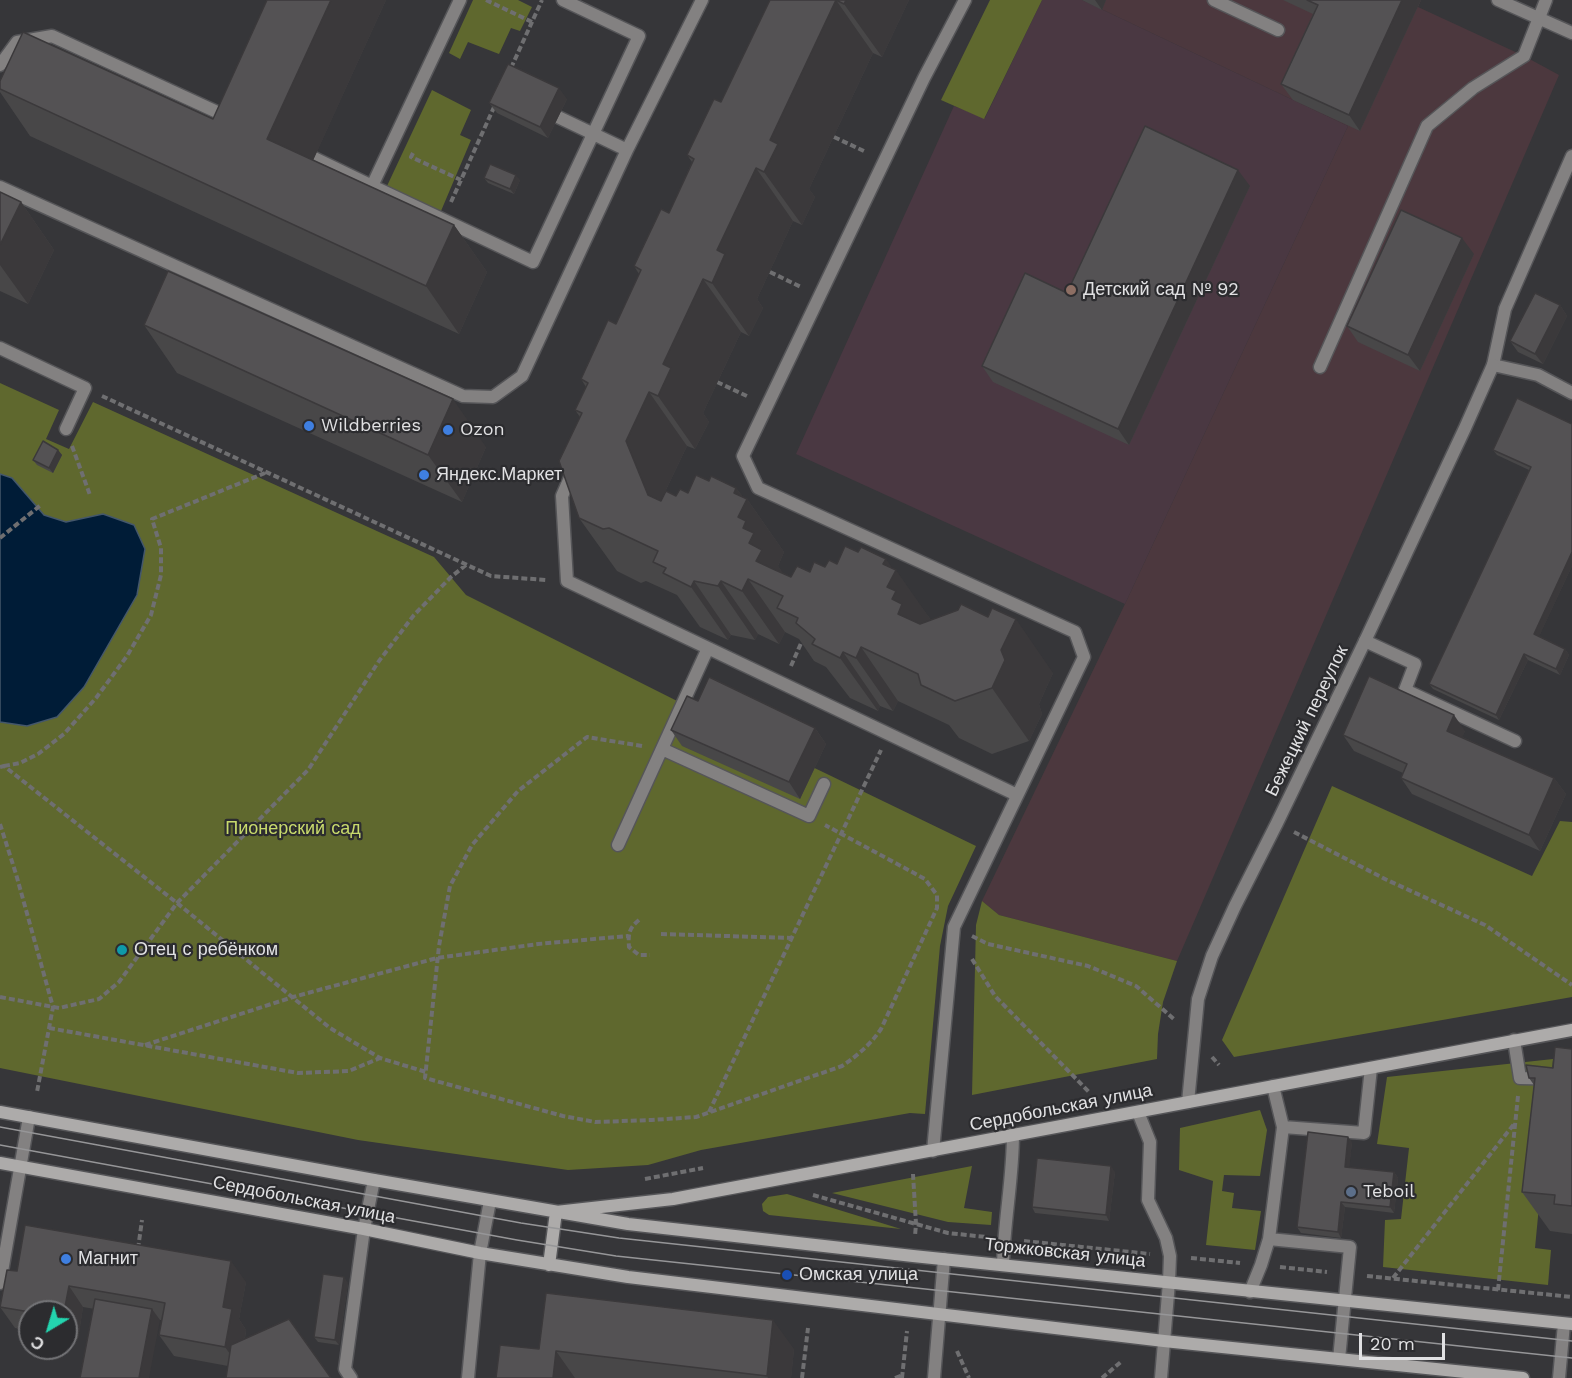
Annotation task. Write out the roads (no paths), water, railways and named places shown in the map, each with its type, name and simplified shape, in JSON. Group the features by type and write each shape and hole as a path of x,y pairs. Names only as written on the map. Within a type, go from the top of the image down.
{"main road":[{"name":"Сердобольская улица","path":"0,1112 556,1212 673,1199 1572,1030"},
{"name":"Сердобольская улица","path":"0,1163 549,1265"},
{"name":"Торжковская улица","path":"556,1212 628,1224 944,1259 1568,1324"},
{"path":"556,1212 549,1265 727,1290 1164,1341 1523,1378"}],"street":[{"path":"372,186 460,0"},
{"path":"314,158 533,262 639,36 563,0"},
{"path":"0,187 463,396 494,397 522,375 627,150 702,0"},
{"path":"933,1151 954,927 1084,657 1075,632 758,488 743,456 924,78 965,0"},
{"path":"1214,0 1278,30"},
{"path":"1498,0 1572,33"},
{"path":"1320,367 1427,126 1473,88 1524,56 1546,0"},
{"path":"0,65 17,42 52,36 229,111 244,124"},
{"path":"558,117 627,150"},
{"name":"Бежецкий переулок","path":"1188,1102 1198,999 1212,956 1365,641 1465,428 1493,365 1504,309 1572,156"},
{"path":"0,348 85,388 66,429"},
{"path":"1493,365 1538,375 1572,393"},
{"path":"580,455 562,496 567,581 1017,795"},
{"path":"1365,641 1415,664 1405,690 1515,741"},
{"path":"618,845 708,648"},
{"path":"662,749 809,816 824,784"},
{"path":"1514,1040 1520,1078 1572,1079"},
{"path":"1283,1127 1364,1133 1371,1068"},
{"path":"1250,1292 1269,1239 1283,1127 1273,1086"},
{"path":"1138,1112 1150,1142 1148,1200 1166,1238 1170,1256 1161,1378"},
{"path":"0,1283 29,1117"},
{"path":"1003,1265 1003,1239 1013,1161 1013,1134"},
{"path":"351,1378 345,1369 364,1229 374,1180"},
{"path":"468,1378 480,1253 490,1201"},
{"path":"1269,1239 1350,1247 1339,1359"},
{"path":"934,1378 944,1259"},
{"path":"1559,1378 1568,1324"}],"water":[{"path":"0,474 12,478 44,515 66,522 103,514 134,525 145,549 137,595 84,687 57,717 27,726 0,722"}],"tram line":[{"path":"0,1127 521,1223 619,1238 1572,1341"},
{"path":"0,1145 517,1240 616,1256 1572,1358"}],"place":[{"name":"Детский сад № 92","path":"1071,290"},
{"name":"Wildberries","path":"309,426"},
{"name":"Ozon","path":"448,430"},
{"name":"Яндекс.Маркет","path":"424,475"},
{"name":"Отец с ребёнком","path":"122,950"},
{"name":"Teboil","path":"1351,1192"},
{"name":"Магнит","path":"66,1259"},
{"name":"Омская улица","path":"787,1275"}],"park label":[{"name":"Пионерский сад","path":"293,829"}]}
